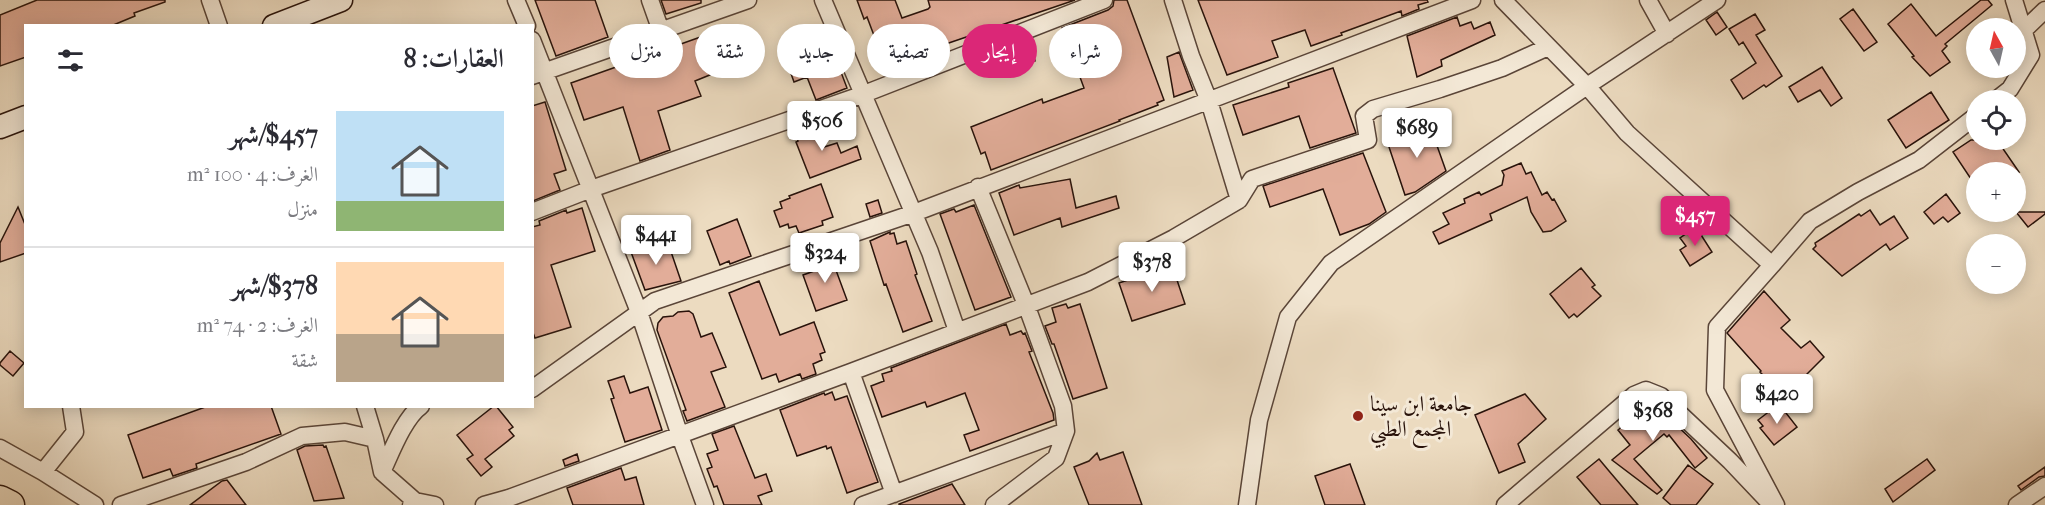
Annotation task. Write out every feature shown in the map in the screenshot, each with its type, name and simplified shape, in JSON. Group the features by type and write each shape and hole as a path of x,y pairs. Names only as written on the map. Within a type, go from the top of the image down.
{"highway":[{"path":"0,500 10,505"}],"street":[{"path":"210,0 218,24"},
{"path":"279,24 341,0"},
{"path":"516,0 525,24"},
{"path":"650,0 659,24"},
{"path":"681,24 748,0"},
{"path":"823,0 930,252 957,331"},
{"path":"534,212 591,189 864,93 1103,0"},
{"path":"1173,0 1191,56 1209,101 1239,200"},
{"path":"534,388 655,301 914,213 1472,0"},
{"path":"1503,0 1587,86 1628,134 1772,265"},
{"path":"1648,0 1667,34"},
{"path":"1247,505 1259,420 1288,317 1331,263 1587,86 1717,0"},
{"path":"2014,0 2020,18"},
{"path":"2026,28 2045,10"},
{"path":"2026,37 2031,55 2026,63"},
{"path":"484,505 680,436 957,331 1027,307 1088,282 1174,238 1239,200 1252,179 1368,140 1364,116 1373,109 1502,68 1548,46"},
{"path":"534,49 539,73 591,189 639,312 705,505"},
{"path":"539,73 609,49"},
{"path":"0,127 24,118"},
{"path":"1774,505 1714,390 1717,327 1810,221 1858,192 1919,160 1966,124"},
{"path":"978,187 1064,406 1066,430 1056,458 994,505"},
{"path":"851,372 894,494"},
{"path":"1505,505 1634,395 1646,390 1661,396 1774,505"},
{"path":"43,471 75,432 71,408"},
{"path":"366,408 382,472 413,503 435,505"},
{"path":"382,472 398,438 418,408"},
{"path":"862,505 1066,430"},
{"path":"121,505 246,462 302,436 345,432 375,439"},
{"path":"0,448 43,471 95,505"},
{"path":"2017,505 2045,486"}],"building":[{"path":"37,0 165,0 165,2 134,13 135,16 116,24 24,24 24,58 0,66 0,15"},
{"path":"535,0 595,0 608,37 556,56"},
{"path":"661,0 701,0 701,3 666,14"},
{"path":"857,0 895,0 902,18 928,9 930,7 928,0 1075,0 1004,24 962,24 962,38 950,43 950,24 870,24 867,17 864,19"},
{"path":"1114,0 1127,0 1164,100 1157,103 1158,105 1120,121 991,170 985,152 981,154 971,127 1042,99 1043,103 1084,88 1080,78 1122,78 1122,24 1072,24 1113,6"},
{"path":"1198,0 1427,0 1428,2 1418,5 1419,9 1402,16 1401,11 1311,46 1305,30 1272,41 1278,57 1227,75"},
{"path":"1981,0 1988,0 1992,5 1976,18 1966,18 1966,27 1945,44 1947,46 1942,51 1950,62 1930,76 1912,57 1914,56 1888,24 1911,4 1936,36"},
{"path":"1853,9 1877,42 1864,51 1840,19"},
{"path":"1717,12 1727,27 1716,35 1706,20"},
{"path":"1755,14 1765,30 1756,35 1782,76 1743,99 1731,80 1756,63 1743,42 1739,45 1729,29"},
{"path":"1457,17 1460,26 1471,22 1474,29 1490,22 1495,35 1441,60 1442,66 1417,77 1407,36"},
{"path":"695,39 695,78 702,78 695,81 701,96 658,111 670,150 640,161 623,107 584,120 571,83 609,70 609,78 683,78 683,43"},
{"path":"1179,52 1193,90 1174,97 1167,57"},
{"path":"1822,67 1842,98 1831,106 1820,90 1798,102 1789,87"},
{"path":"1333,68 1356,133 1310,148 1299,116 1243,135 1233,105 1289,87 1288,83"},
{"path":"793,78 804,78 794,82"},
{"path":"807,78 843,78 847,88 816,100"},
{"path":"1931,92 1949,120 1906,148 1888,120"},
{"path":"545,102 566,170 554,174 560,190 534,201 534,105"},
{"path":"815,122 824,147 837,143 841,153 857,146 861,159 810,178 796,142 798,141 794,129"},
{"path":"1430,126 1446,171 1415,192 1405,195 1387,141"},
{"path":"1966,143 1966,150 2004,150 2012,162 1966,162 1966,172 1953,152"},
{"path":"1363,153 1386,212 1369,224 1340,235 1323,189 1270,207 1263,186"},
{"path":"1521,163 1526,174 1531,172 1542,195 1547,192 1552,200 1554,199 1566,221 1551,231 1543,232 1531,212 1527,197 1490,214 1492,220 1439,244 1433,232 1449,224 1443,213 1465,203 1464,199 1479,192 1481,195 1502,185 1504,175 1502,171"},
{"path":"1070,179 1076,208 1116,196 1119,208 1062,227 1060,218 1014,235 999,193 1019,185 1020,188"},
{"path":"821,184 833,217 822,221 823,225 799,233 796,226 789,228 788,224 780,227 774,211 782,208 780,202 790,198 789,196"},
{"path":"1946,194 1960,213 1948,222 1943,217 1934,224 1924,212"},
{"path":"878,200 882,213 870,217 866,204"},
{"path":"974,205 1011,297 975,310 940,214 954,209 956,212"},
{"path":"18,207 24,222 24,254 0,262 0,243"},
{"path":"582,208 595,251 551,265 571,327 535,338 534,226 540,225 539,221 566,210 567,213"},
{"path":"1870,210 1880,225 1894,216 1908,238 1890,250 1886,244 1842,276 1813,249 1816,246 1815,243 1859,214 1861,216"},
{"path":"2026,212 2045,212 2045,214 2028,227 2024,222 2026,222"},
{"path":"737,219 751,256 730,264 729,261 720,265 707,231"},
{"path":"1696,227 1712,252 1690,266 1680,250 1686,246 1680,238"},
{"path":"890,232 890,234 894,233 897,244 906,241 917,274 915,275 932,321 903,332 886,284 884,285 870,241"},
{"path":"667,240 681,281 645,290 631,252"},
{"path":"830,254 847,300 816,311 803,275 814,271 811,265 816,263 815,260"},
{"path":"1172,265 1185,304 1132,321 1119,283"},
{"path":"1581,268 1595,285 1592,287 1601,296 1577,317 1574,314 1569,318 1550,294"},
{"path":"759,281 780,335 814,322 825,352 820,354 822,360 813,364 816,374 802,379 800,374 779,382 776,374 762,379 729,293"},
{"path":"1764,291 1790,320 1781,328 1801,348 1810,341 1824,357 1784,397 1727,333"},
{"path":"1066,304 1068,308 1080,304 1107,388 1073,399 1054,344 1045,326 1056,322 1052,308"},
{"path":"689,311 693,314 701,337 712,333 726,367 711,372 725,407 687,421 683,411 686,410 657,330 658,323 663,317"},
{"path":"1006,324 1010,335 1021,331 1025,333 1032,351 1029,352 1054,420 970,451 964,435 979,430 965,393 927,407 925,402 882,417 871,386 884,381 882,374 892,371 891,368"},
{"path":"10,351 24,363 13,376 0,365"},
{"path":"624,376 630,393 648,387 662,430 625,442 611,399 614,398 608,381"},
{"path":"832,392 835,400 847,396 878,482 847,493 831,447 827,449 826,446 797,456 780,410"},
{"path":"1525,394 1546,419 1518,444 1525,462 1499,473 1475,415"},
{"path":"1650,403 1691,439 1707,458 1695,468 1669,435 1667,437 1664,434 1634,459 1662,490 1657,494 1612,460 1630,445 1618,430"},
{"path":"1779,404 1797,427 1774,445 1760,428 1763,426 1758,420"},
{"path":"202,408 272,408 281,434 196,464 197,468 173,476 170,469 143,478 128,435"},
{"path":"491,408 498,408 513,427 509,430 514,436 485,459 492,467 481,476 467,459 473,455 457,435"},
{"path":"734,426 755,478 766,474 772,491 758,496 762,505 724,505 707,469 712,467 707,454 718,450 712,434"},
{"path":"305,446 326,446 344,498 314,501 297,450"},
{"path":"1123,452 1142,505 1089,505 1074,467 1089,461 1097,453 1100,460"},
{"path":"577,454 579,461 565,466 563,460"},
{"path":"1599,459 1638,505 1601,505 1577,477"},
{"path":"1927,459 1935,470 1893,502 1885,489"},
{"path":"1350,464 1365,505 1325,505 1315,476"},
{"path":"1688,465 1713,484 1696,505 1671,505 1663,498"},
{"path":"2045,467 2045,476 2039,477 2021,490 2018,486"},
{"path":"621,468 625,480 636,477 644,505 573,505 567,488"},
{"path":"227,480 246,505 190,505 222,481"},
{"path":"952,484 965,505 899,505 899,504"}],"place":[{"name":"جامعة ابن سينا المجمع الطبي","path":"1358,416"}]}
